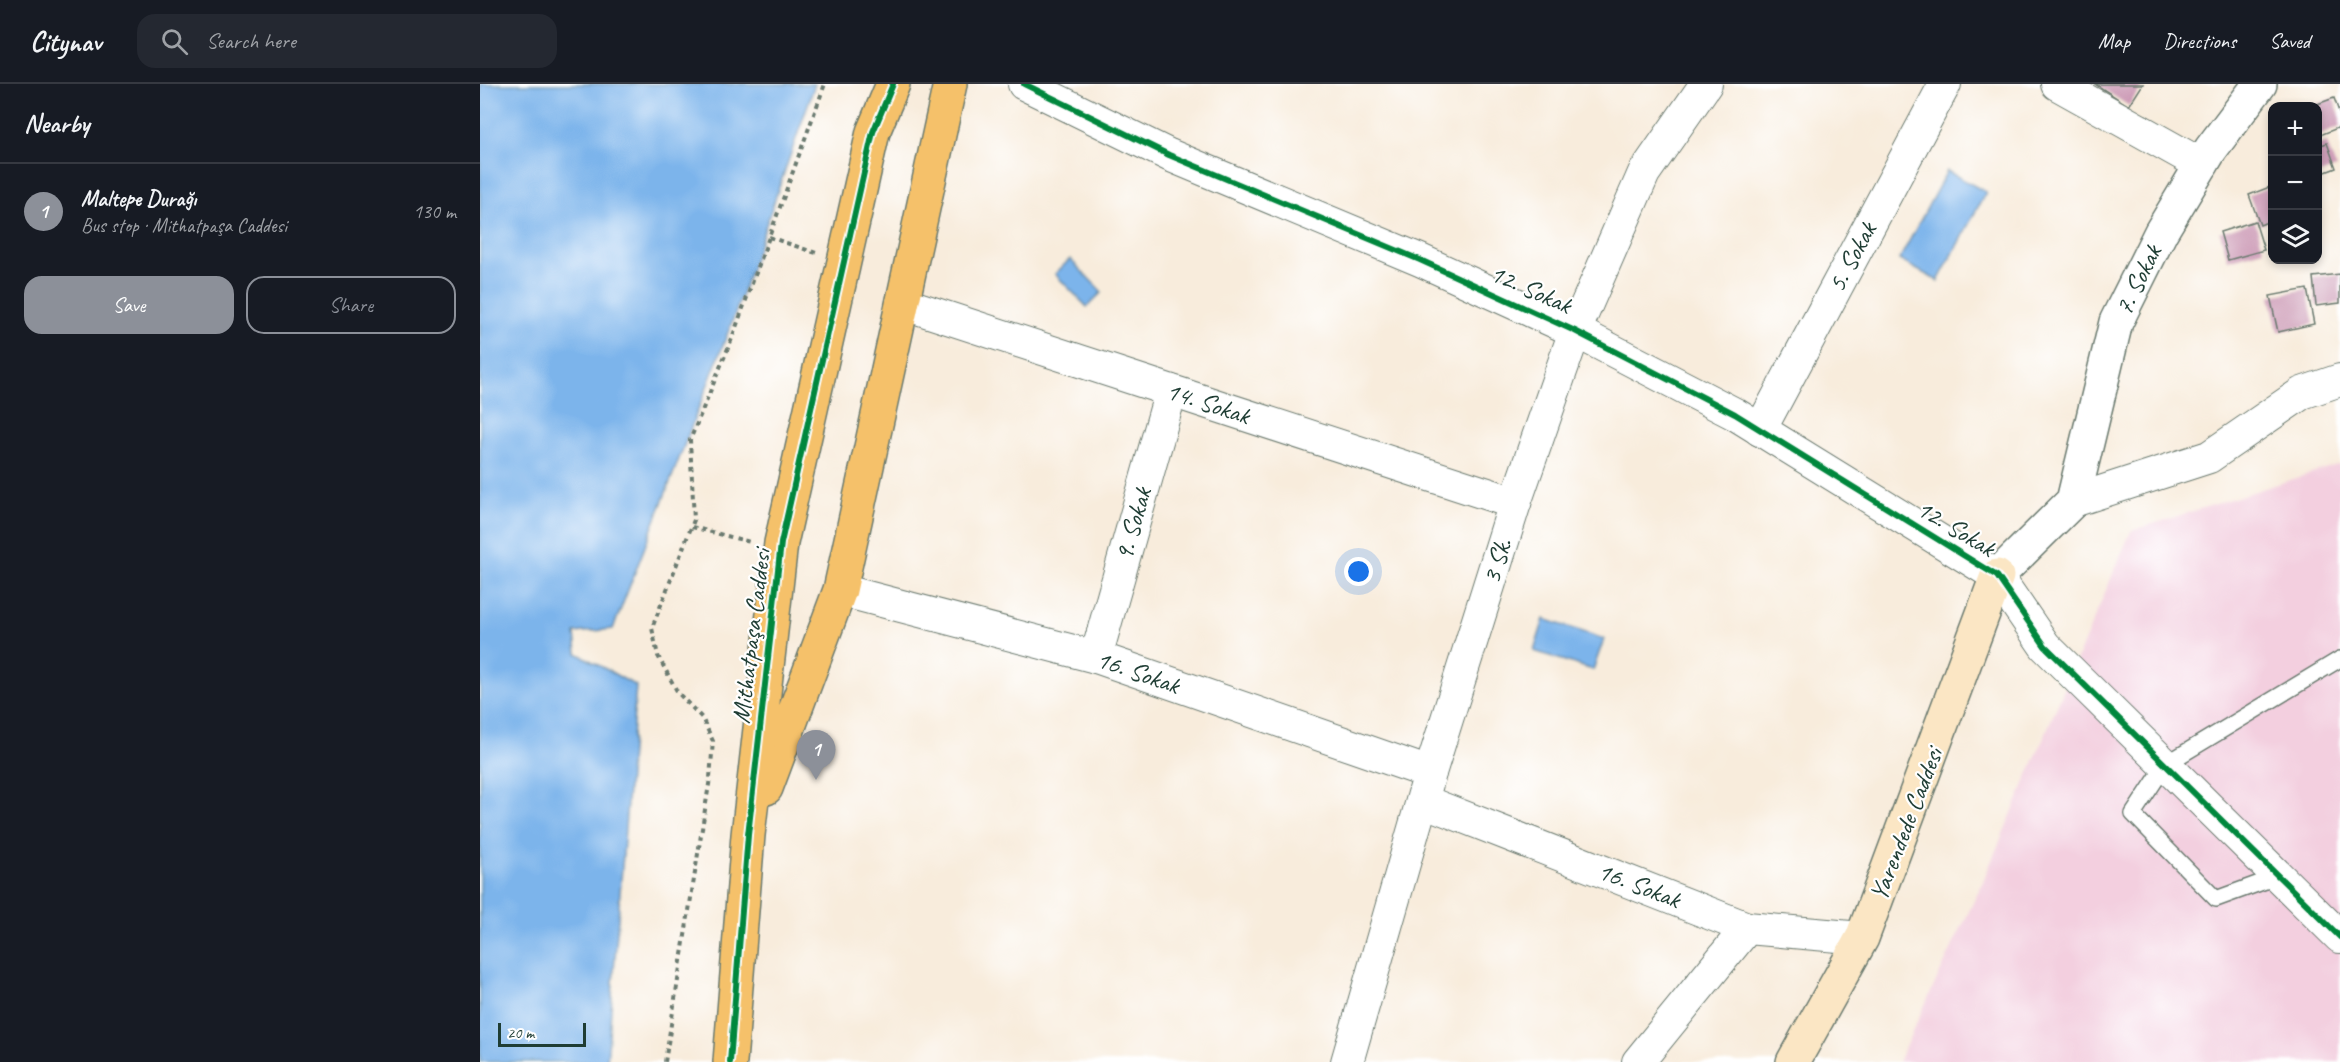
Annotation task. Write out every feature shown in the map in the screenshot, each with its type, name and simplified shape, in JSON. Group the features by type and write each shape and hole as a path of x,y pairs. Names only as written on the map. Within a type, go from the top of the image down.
{"main road":[{"name":"Mithatpaşa Caddesi","path":"730,1062 748,835 780,550 873,132 893,84"},
{"name":"Mithatpaşa Caddesi","path":"748,835 840,590 950,84"},
{"name":"Yarendede Caddesi","path":"1793,1062 1862,938 1997,576"}],"street":[{"name":"12. Sokak","path":"1024,84 1169,155 1420,260 1575,331 1760,429 1997,576 2073,501 2209,457 2302,393 2340,380"},
{"name":"3 Sk.","path":"1347,1062 1427,787 1515,503 1575,331 1644,173 1706,84"},
{"name":"5. Sokak","path":"1760,429 1945,84"},
{"path":"2057,84 2202,165"},
{"name":"7. Sokak","path":"2073,501 2116,322 2161,232 2202,165 2260,84"},
{"name":"14. Sokak","path":"902,303 1515,503"},
{"name":"9. Sokak","path":"1096,657 1171,391"},
{"path":"1997,576 2045,646 2340,937"},
{"name":"16. Sokak","path":"840,590 1096,657 1427,787 1747,928 1862,938"},
{"path":"1638,1062 1747,928"}],"lane":[{"path":"2279,876 2216,899 2133,814 2166,764 2340,659"}],"path":[{"path":"665,1062 710,778 713,741 702,718 678,693 658,656 652,628 692,527 690,440 731,341 825,84"},
{"path":"769,237 844,262"},
{"path":"692,527 780,550"}],"shaded area":[{"path":"2340,464 2340,1062 1898,1062 1981,886 2131,531"}],"water":[{"path":"480,84 815,84 734,317 613,629 575,633 577,653 636,686 607,1062 480,1062"},
{"path":"1947,171 1986,192 1938,281 1899,260"},
{"path":"1070,259 1102,292 1087,307 1055,274"},
{"path":"1544,619 1604,639 1593,670 1534,651"}],"building":[{"path":"2095,84 2143,84 2129,106"},
{"path":"2334,98 2340,115 2340,127 2322,134 2322,102"},
{"path":"2327,143 2336,168 2322,173 2322,156 2322,145"},
{"path":"2268,188 2268,222 2260,225 2249,195"},
{"path":"2255,221 2264,250 2228,260 2220,232"},
{"path":"2340,274 2340,303 2316,306 2313,277"},
{"path":"2307,289 2314,324 2278,332 2270,296"}],"cycle path":[{"path":"730,1062 748,835 781,543 873,132 893,84"},
{"path":"1024,84 1169,155 1420,260 1575,331 1735,414 1997,576 2045,646 2340,937"}],"place":[{"name":"Maltepe Durağı","path":"816,780"}]}
